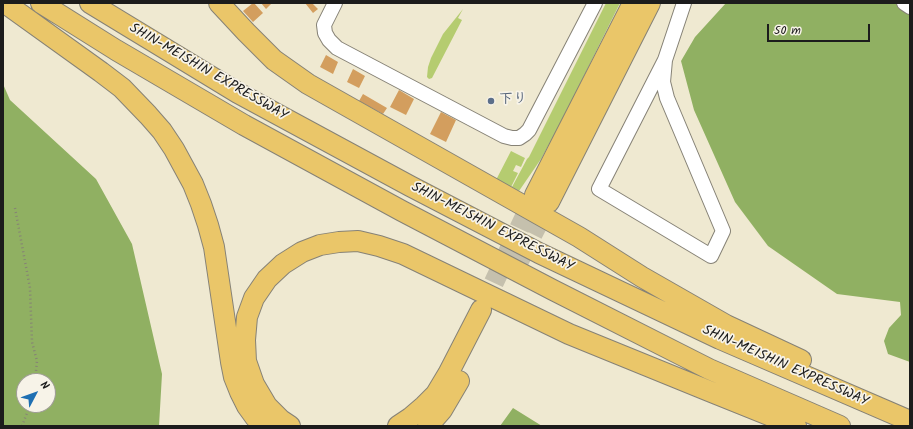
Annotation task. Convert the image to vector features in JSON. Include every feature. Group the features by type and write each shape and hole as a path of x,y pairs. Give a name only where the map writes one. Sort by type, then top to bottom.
{"highway":[{"path":"5,3 122,88 162,131 174,149 193,184 208,225 214,247 234,377 247,406 263,426"},
{"name":"SHIN-MEISHIN EXPRESSWAY","path":"41,3 116,50 238,121 402,211 552,290 709,369 840,426"},
{"name":"SHIN-MEISHIN EXPRESSWAY","path":"90,3 238,93 410,186 539,253 720,339 906,419"},
{"path":"219,3 274,60 308,84 579,237 642,277 726,325 858,386 906,419"},
{"path":"634,3 542,198 650,3"},
{"path":"290,426 281,420 267,406 254,384 246,361 246,317 254,298 267,279 283,264 302,252 320,245 358,241 403,254 569,334 796,426"},
{"path":"398,426 436,394 486,312 451,395 442,410 428,426"}],"street":[{"path":"335,3 324,26 325,33 329,40 337,48 504,136 519,138 530,130 595,3"},
{"path":"665,60 663,82 667,98 723,231 711,256 599,189 665,60 684,3"},
{"path":"904,3 910,7"}],"path":[{"path":"15,208 30,288 32,342 37,361 36,373"},
{"path":"22,426 27,413"}],"green space":[{"path":"606,3 620,3 561,122 541,159 519,191 512,187 529,157"},
{"path":"726,3 910,3 910,362 888,354 884,341 889,328 901,315 900,302 837,294 768,246 735,202 694,110 681,61 695,37"},
{"path":"463,9 458,18 462,20 432,78 429,79 427,77 431,58 443,34"},
{"path":"3,84 10,100 96,179 132,244 162,374 159,426 3,426"},
{"path":"511,151 525,158 521,167 516,165 513,171 518,173 511,187 496,180"},
{"path":"513,408 542,426 500,426"}],"building":[{"path":"253,3 263,13 253,22 243,11"},
{"path":"261,3 272,3 266,9"},
{"path":"305,3 312,3 318,9 313,13"},
{"path":"326,55 338,62 333,74 320,67"},
{"path":"353,69 365,76 359,88 347,82"},
{"path":"399,90 414,99 406,115 390,107"},
{"path":"363,94 387,108 383,114 359,101"},
{"path":"441,112 456,120 446,142 430,134"}],"tunnel":[{"path":"481,310 535,195"},
{"path":"519,261 549,202"}],"place":[{"name":"下り","path":"491,101"}]}
